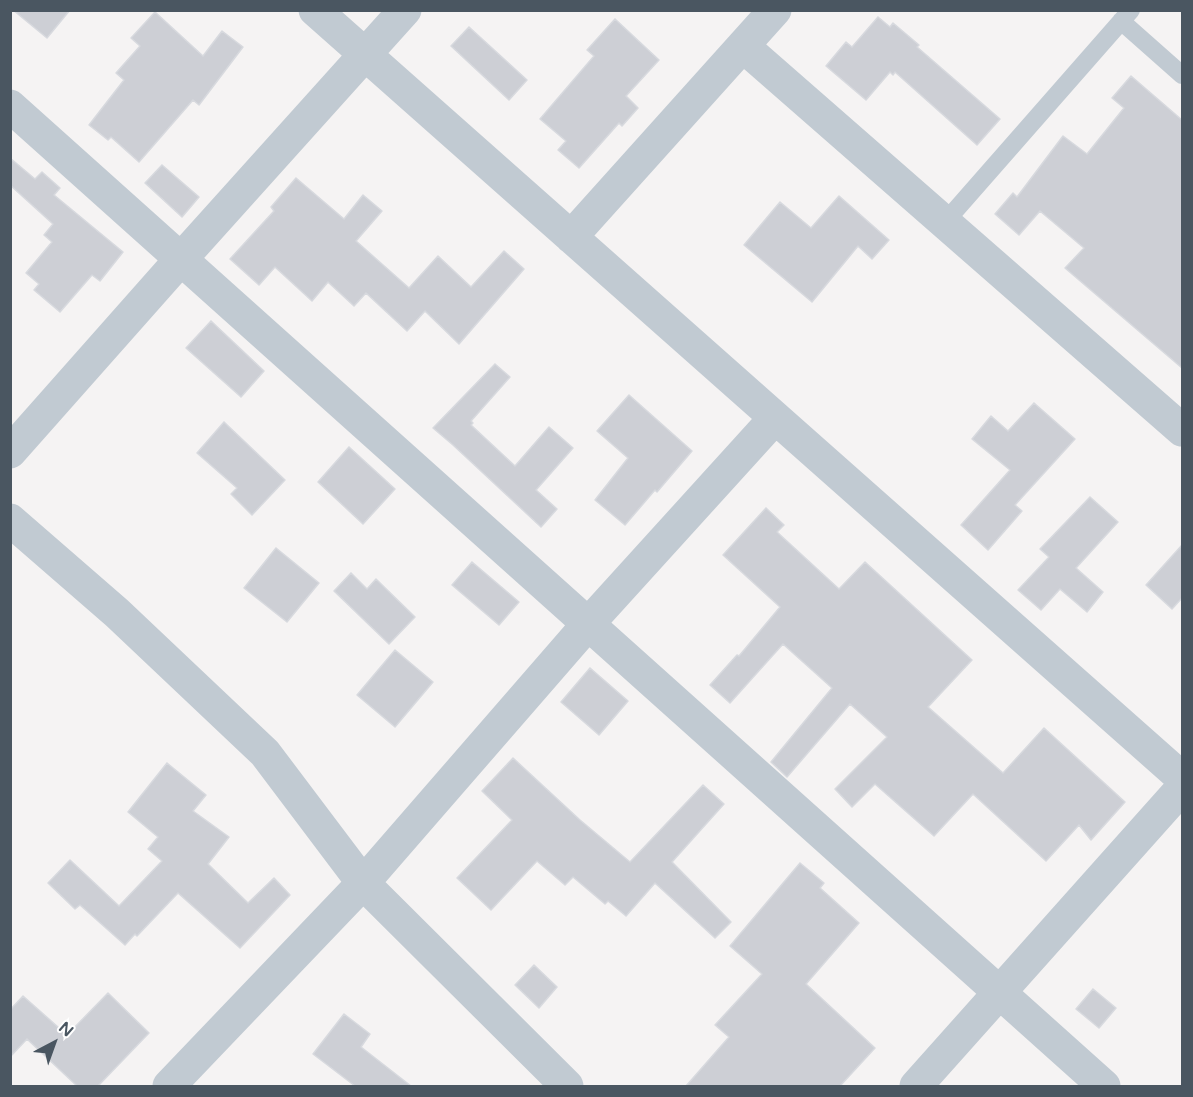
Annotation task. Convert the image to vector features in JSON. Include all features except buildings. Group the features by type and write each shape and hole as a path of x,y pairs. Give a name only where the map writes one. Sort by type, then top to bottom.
{"street":[{"path":"315,10 1182,778"},
{"path":"10,452 405,10"},
{"path":"571,237 775,10"},
{"path":"744,47 1182,430"},
{"path":"10,106 1104,1086"},
{"path":"169,1086 363,883 588,624 775,418"},
{"path":"10,520 117,613 265,753 363,883 567,1086"},
{"path":"916,1086 1182,788"}],"lane":[{"path":"945,222 1126,16 1182,75"}]}
